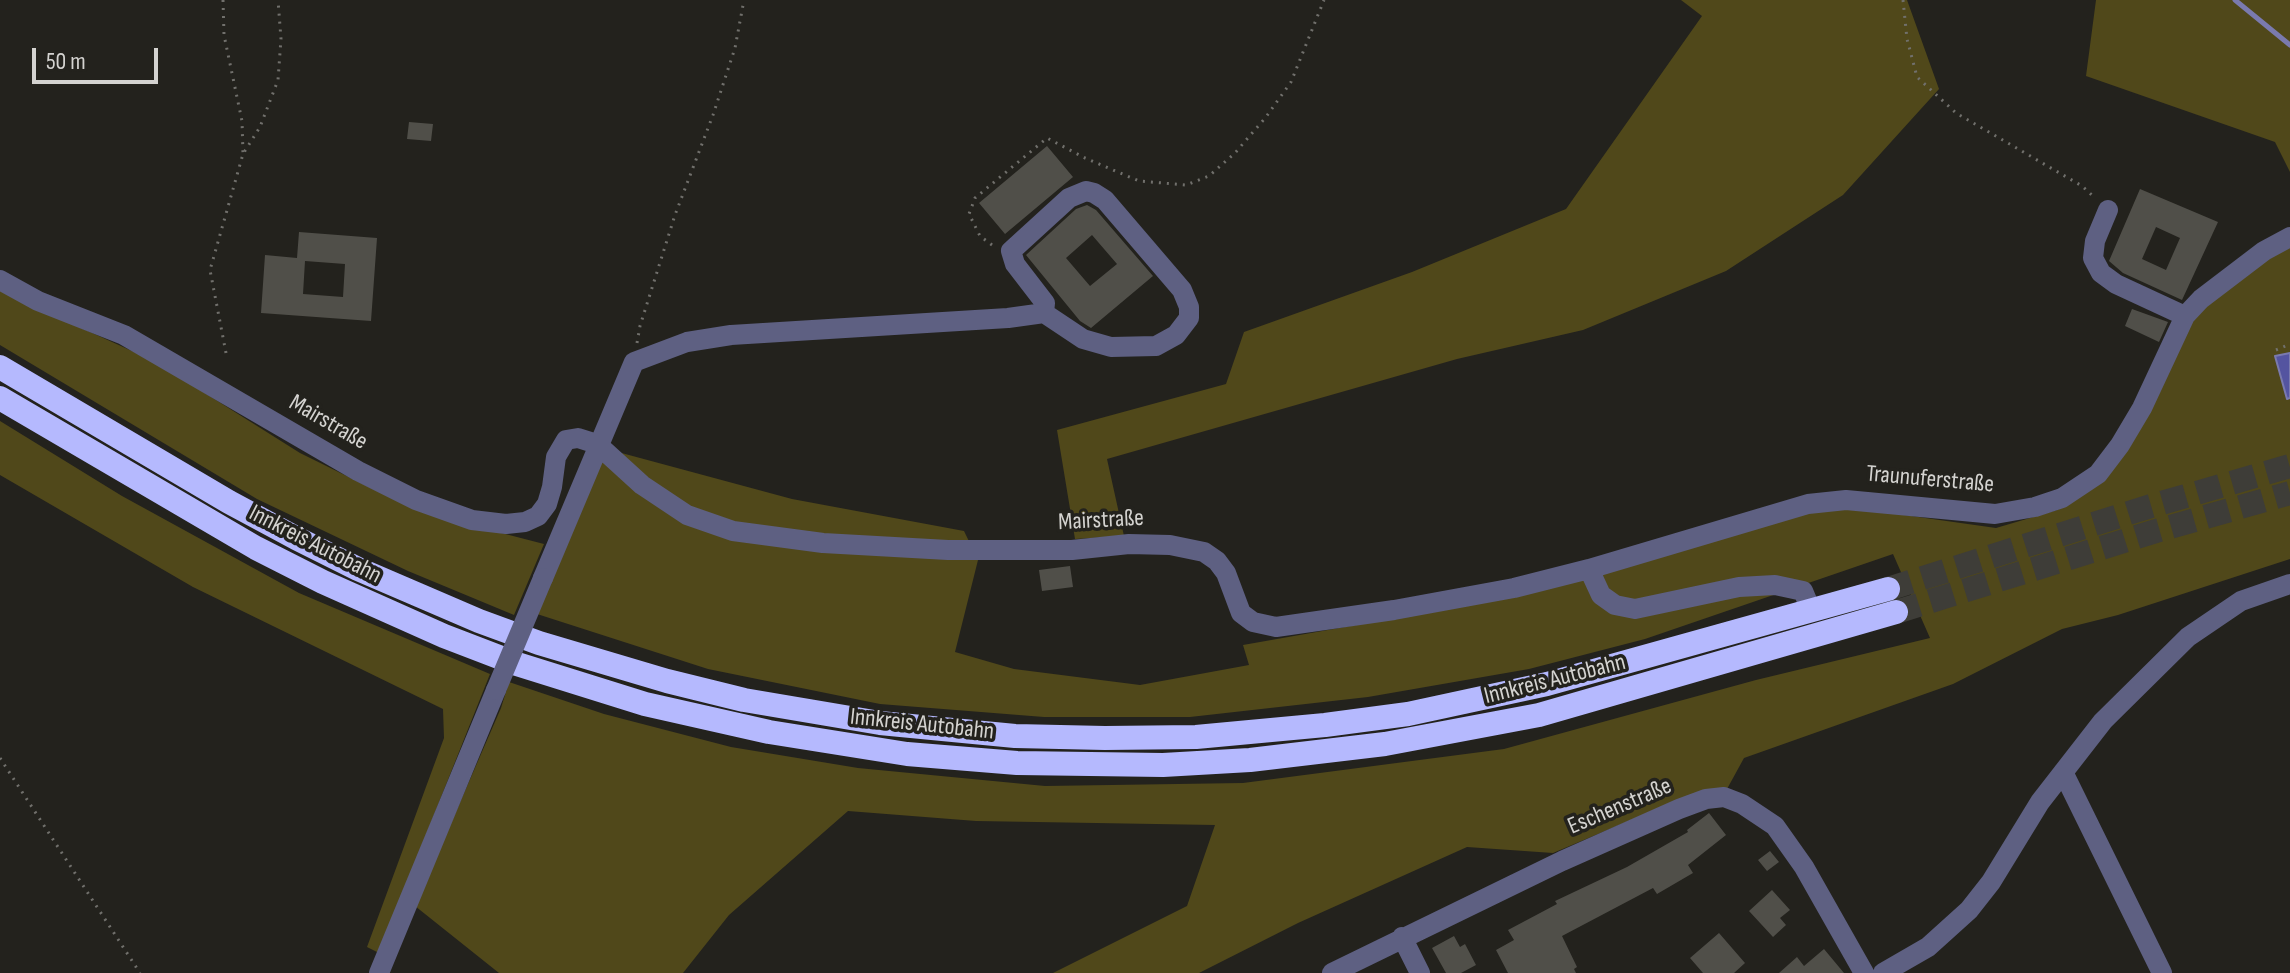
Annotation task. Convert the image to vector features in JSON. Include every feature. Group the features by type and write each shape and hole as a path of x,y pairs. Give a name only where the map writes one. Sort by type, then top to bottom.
{"highway":[{"name":"Innkreis Autobahn","path":"0,367 215,494 296,538 464,615 539,643 667,681 744,700 880,723 1015,736 1196,737 1408,714 1547,684 1888,589"},
{"name":"Innkreis Autobahn","path":"0,398 256,548 334,588 444,636 517,664 660,707 784,735 907,754 1030,763 1163,765 1250,760 1385,744 1539,715 1896,612"}],"street":[{"path":"379,973 597,444 634,362 687,342 731,335 1008,318 1044,313 1083,339 1111,347 1156,346 1176,335 1189,318 1189,307 1182,290 1105,200 1086,191 1069,198 1011,251 1015,264 1045,303 1044,313"},
{"path":"2108,210 2095,241 2093,258 2101,273 2116,284 2185,316"},
{"name":"Traunuferstraße","path":"1589,569 1808,504 1846,500 1995,514 2035,507 2069,495 2098,474 2120,445 2142,408 2185,316 2201,299 2264,251 2290,237"},
{"name":"Mairstraße","path":"0,280 38,301 124,335 370,477 416,500 472,520 506,524 525,522 538,516 547,504 556,457 566,440 578,438 597,444 642,485 687,515 733,531 823,543 933,549 1072,550 1129,544 1170,545 1204,552 1217,561 1226,573 1241,613 1253,622 1276,627 1499,591 1589,569"},
{"path":"1589,569 1601,595 1615,605 1635,609 1739,587 1775,585 1803,591 1811,610"},
{"path":"1883,973 1928,947 1969,910 1991,882 2040,802 2103,721 2188,637 2241,601 2290,584"},
{"path":"2063,772 2162,973"},
{"name":"Eschenstraße","path":"1332,973 1562,861 1679,809 1706,799 1724,797 1742,804 1775,826 1804,867 1864,973"},
{"path":"1402,937 1420,973"}],"path":[{"path":"223,0 224,35 242,121 243,154"},
{"path":"226,353 210,270 243,154 260,127 278,80 281,39 278,0"},
{"path":"634,362 640,326 662,256 735,48 744,0"},
{"path":"1011,251 994,247 980,236 969,214 975,198 1047,138 1139,181 1186,185 1209,176 1235,153 1291,82 1324,0"},
{"path":"1903,0 1907,39 1917,77 1956,113 2082,186 2108,210"},
{"path":"2276,350 2290,344"},
{"path":"0,758 140,973"}],"shaded area":[{"path":"1681,0 1907,0 1939,89 1843,195 1726,271 1583,330 1457,359 1107,459 1124,536 1075,539 1057,430 1226,384 1244,332 1412,272 1566,209 1702,16"},
{"path":"2096,0 2290,0 2290,172 2275,142 2086,76"},
{"path":"2290,228 2290,353 2276,356 2287,399 2290,398 2290,559 2118,615 2062,629 1953,684 1744,758 1727,789 1676,801 1553,853 1467,847 1298,923 1199,973 1053,973 1187,906 1215,825 976,821 848,811 729,915 683,973 499,973 415,906 501,708 509,682 604,714 731,747 858,768 1045,786 1243,783 1504,749 1756,680 1930,638 1893,554 1645,639 1529,669 1368,697 1190,717 1044,717 880,704 708,669 537,614 603,448 792,499 964,531 978,560 955,652 1014,669 1140,685 1249,665 1243,645 1390,619 1824,508 1883,512 1996,528 2057,510 2102,479 2195,297"},
{"path":"0,287 46,312 154,361 300,453 371,488 455,521 544,544 514,615 408,571 257,499 0,345"},
{"path":"2290,353 2290,398 2287,399 2275,356"},
{"path":"0,421 122,496 299,593 490,674 379,953 367,947 444,738 443,709 193,587 0,475"}],"building":[{"path":"409,122 433,124 431,141 407,139"},
{"path":"1047,146 1073,177 1005,234 979,203"},
{"path":"2140,189 2218,222 2182,300 2123,273 2109,261","holes":["2156,227 2180,238 2166,270 2142,259"]},
{"path":"1087,205 1096,210 1153,276 1091,328 1080,321 1026,255 1076,209","holes":["1092,235 1117,264 1090,286 1066,258"]},
{"path":"299,232 377,238 371,321 261,313 265,255 297,258","holes":["305,261 345,264 343,297 303,294"]},
{"path":"2132,309 2168,322 2159,342 2125,326"},
{"path":"1070,566 1073,587 1042,591 1039,570"},
{"path":"1709,813 1726,835 1688,865 1693,873 1657,894 1653,888 1562,936 1577,967 1574,969 1576,973 1508,973 1496,950 1514,940 1508,930 1557,904 1555,901 1627,867 1688,832"},
{"path":"1770,851 1779,862 1767,871 1758,860"},
{"path":"1772,890 1790,910 1780,918 1786,925 1773,937 1749,911"},
{"path":"1719,933 1745,963 1734,973 1703,973 1690,958"},
{"path":"1454,936 1460,947 1465,944 1476,965 1461,973 1446,973 1432,948"},
{"path":"1824,949 1844,973 1779,973 1797,957 1804,966"}],"waterway":[{"path":"2235,0 2290,45"}],"tunnel":[{"path":"1888,589 2151,506 2290,466"},
{"path":"1896,612 2290,493"}]}
